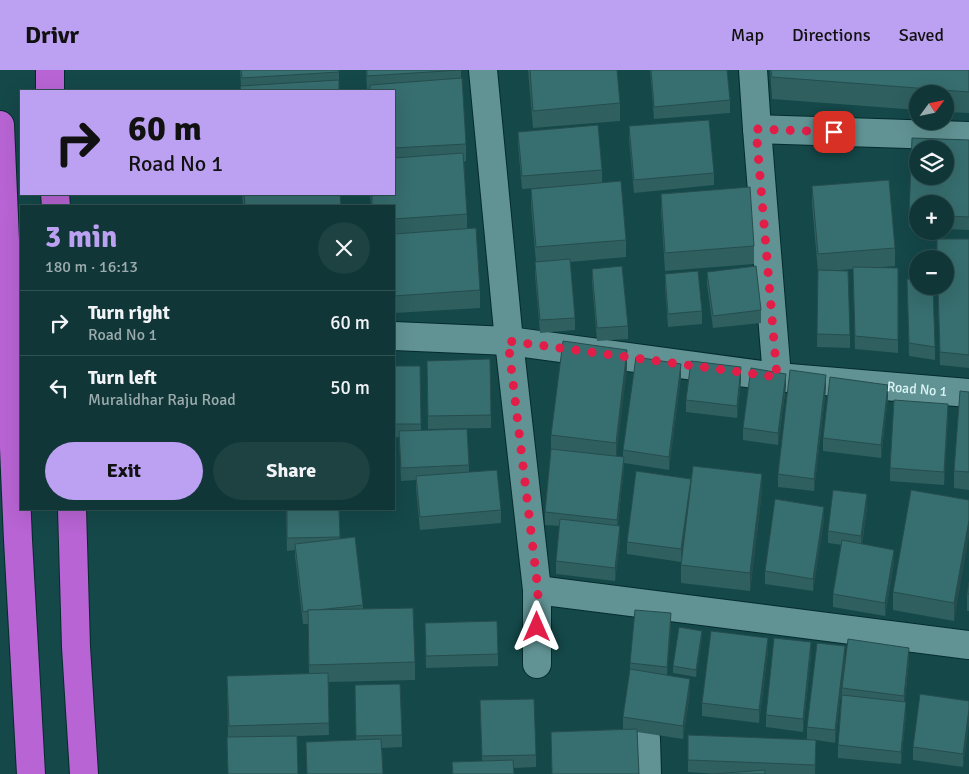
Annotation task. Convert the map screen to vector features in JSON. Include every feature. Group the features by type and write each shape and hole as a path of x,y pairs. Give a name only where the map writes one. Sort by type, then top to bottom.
{"highway":[{"path":"50,70 50,90"},
{"path":"0,125 9,543 31,774"},
{"path":"72,510 76,648 84,774"}],"street":[{"path":"483,70 508,341 538,590 537,664"},
{"path":"754,70 756,129 777,377"},
{"path":"756,129 969,136"},
{"name":"Road No 1","path":"395,336 508,341 777,377 969,393"},
{"path":"538,590 969,645"},
{"path":"646,739 648,774"}],"building":[{"path":"241,70 339,70 339,72 242,78"},
{"path":"367,70 461,70 367,76"},
{"path":"530,70 617,70 620,103 533,111"},
{"path":"651,70 727,70 730,100 654,107"},
{"path":"771,70 969,70 969,92 954,91 954,85 909,85 909,87 772,77"},
{"path":"462,78 466,144 395,148 395,90 370,90 370,85"},
{"path":"339,80 339,90 241,90 240,86"},
{"path":"709,120 714,173 634,180 629,126"},
{"path":"598,125 602,170 522,176 518,132"},
{"path":"912,138 969,140 969,217 954,216 954,195 910,195 910,185 954,185 954,140 912,140"},
{"path":"463,153 467,214 395,219 395,205 372,205 372,195 395,195 395,158"},
{"path":"889,180 895,248 818,254 812,186"},
{"path":"621,181 626,240 536,247 531,189"},
{"path":"750,187 754,246 665,253 661,194"},
{"path":"244,195 340,195 341,205 245,205"},
{"path":"476,228 480,290 395,296 395,234"},
{"path":"969,239 969,355 940,352 938,295 954,295 954,250 937,250 937,240"},
{"path":"570,259 575,318 540,320 535,262"},
{"path":"622,266 628,326 597,328 592,269"},
{"path":"756,266 761,310 713,316 707,272"},
{"path":"853,267 898,268 898,340 855,336"},
{"path":"818,270 848,271 850,335 817,334"},
{"path":"698,271 702,311 668,314 665,274"},
{"path":"907,279 909,279 909,295 933,295 935,347 909,343"},
{"path":"563,341 627,350 616,443 551,435"},
{"path":"636,357 681,364 669,457 623,450"},
{"path":"490,359 491,415 428,416 427,361"},
{"path":"691,361 741,367 737,406 686,400"},
{"path":"395,366 420,366 421,424 395,424"},
{"path":"751,368 786,374 778,433 743,428"},
{"path":"790,370 826,375 814,479 778,474"},
{"path":"830,377 888,385 881,445 823,438"},
{"path":"960,391 969,392 969,472 954,471"},
{"path":"894,400 948,404 944,472 890,468"},
{"path":"467,429 469,465 401,468 399,431"},
{"path":"551,449 624,457 617,520 545,512"},
{"path":"693,466 762,474 750,573 681,565"},
{"path":"497,470 501,510 420,517 416,476"},
{"path":"636,471 691,479 681,549 627,542"},
{"path":"833,490 867,494 861,536 828,531"},
{"path":"911,490 969,500 969,520 954,603 893,592"},
{"path":"775,499 824,507 813,579 765,571"},
{"path":"287,510 339,510 340,537 287,538"},
{"path":"560,519 620,526 615,568 556,561"},
{"path":"355,537 363,605 303,612 295,544"},
{"path":"842,540 894,550 885,603 833,594"},
{"path":"413,608 415,662 309,665 308,610"},
{"path":"635,610 671,613 667,667 630,663"},
{"path":"497,621 498,654 426,656 425,623"},
{"path":"679,627 702,631 696,670 673,666"},
{"path":"711,631 768,638 759,710 702,703"},
{"path":"774,638 811,642 803,719 766,715"},
{"path":"848,639 909,648 904,696 842,688"},
{"path":"817,643 845,646 835,730 807,727"},
{"path":"630,669 690,679 683,726 623,717"},
{"path":"328,673 329,723 229,726 227,676"},
{"path":"400,684 402,735 356,736 355,685"},
{"path":"920,694 969,701 963,754 913,747"},
{"path":"842,695 906,702 901,752 838,745"},
{"path":"534,699 536,755 482,756 480,700"},
{"path":"637,729 639,774 552,774 551,732"},
{"path":"688,735 816,740 815,765 688,760"},
{"path":"297,736 298,774 228,774 227,737"},
{"path":"381,739 383,774 307,774 306,742"},
{"path":"513,760 514,774 453,774 452,762"},
{"path":"765,770 765,774 713,774"}],"route":[{"path":"537,627 538,590 508,341 777,377 756,129 834,132"}]}
